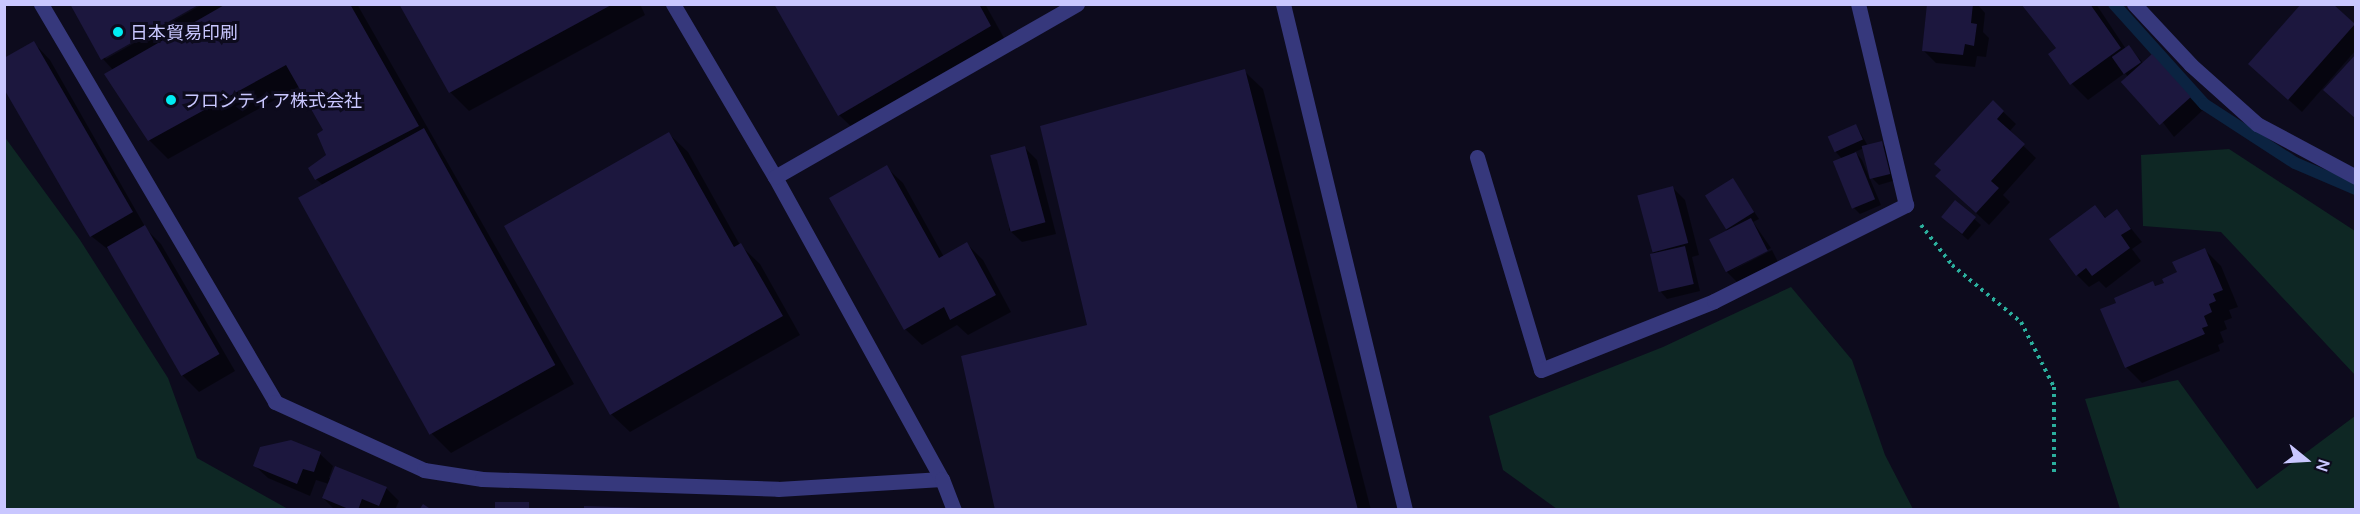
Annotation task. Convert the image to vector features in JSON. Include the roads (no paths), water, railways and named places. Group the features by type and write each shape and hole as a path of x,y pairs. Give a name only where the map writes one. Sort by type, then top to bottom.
{"street":[{"path":"42,4 275,402 424,470 482,479 778,489 942,479"},
{"path":"673,4 775,177 942,479 954,510"},
{"path":"775,177 1077,4"},
{"path":"1283,4 1405,510"},
{"path":"1477,158 1541,370 1714,301 1906,205 1858,4"},
{"path":"2134,4 2191,65 2257,124 2355,177"}],"waterway":[{"path":"2114,4 2204,104 2295,163 2356,189"}],"place":[{"name":"日本貿易印刷","path":"118,32"},
{"name":"フロンティア株式会社","path":"171,100"}]}
